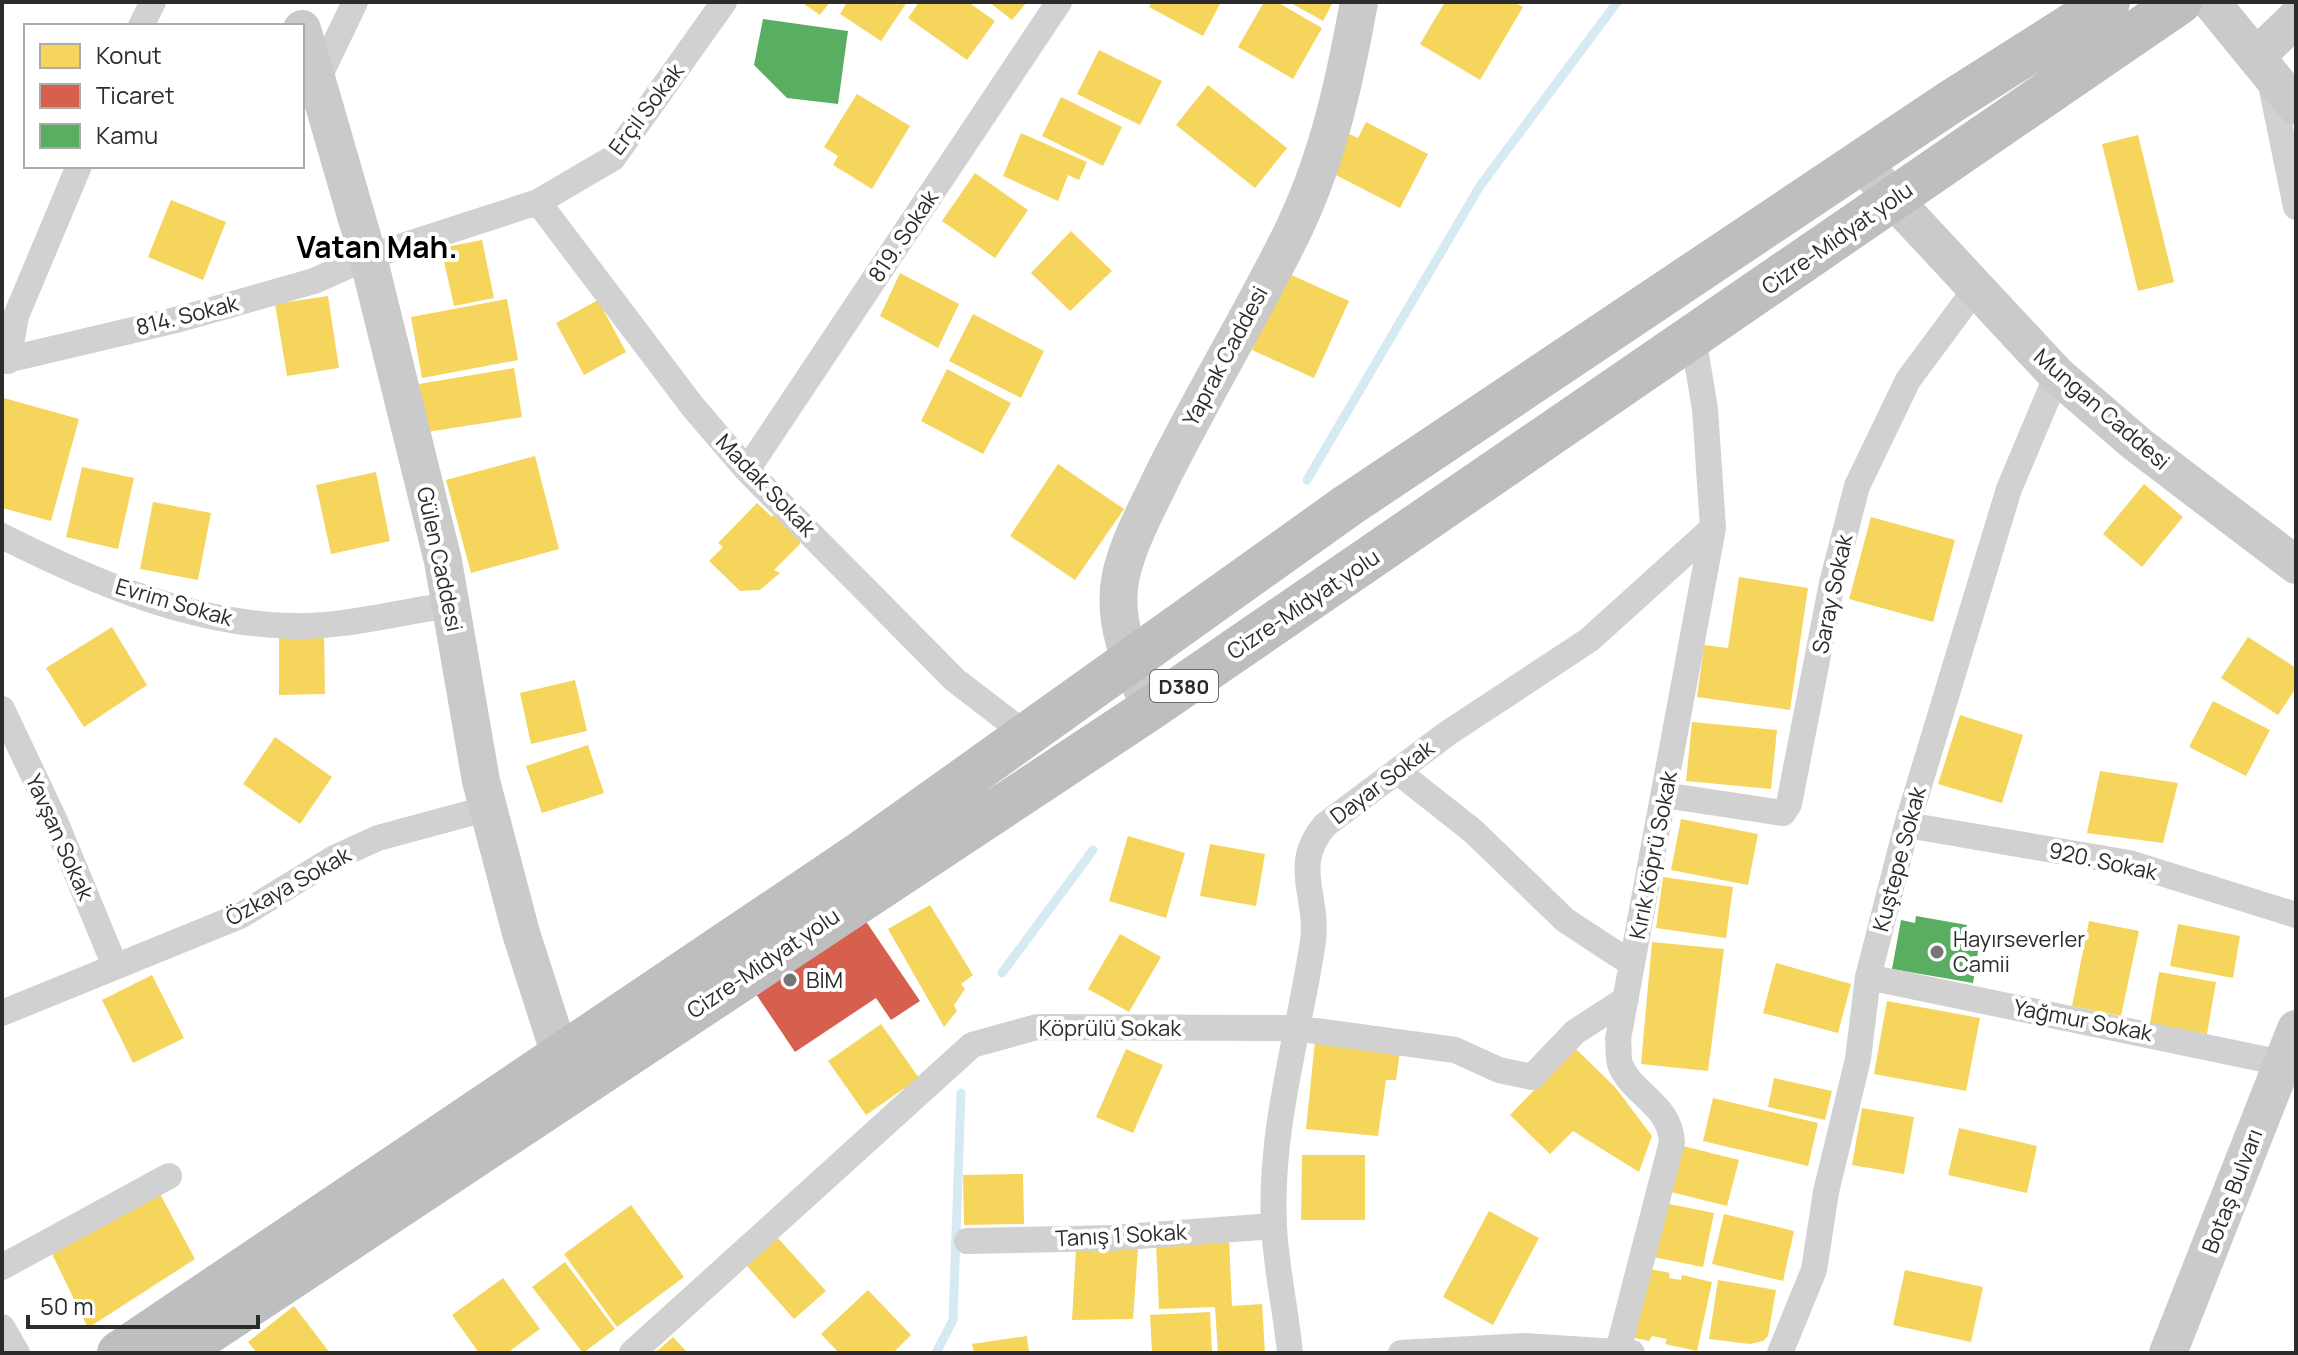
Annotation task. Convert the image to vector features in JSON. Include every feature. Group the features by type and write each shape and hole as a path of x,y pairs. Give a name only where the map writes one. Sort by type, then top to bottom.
{"highway":[{"name":"Cizre-Midyat yolu","path":"177,1353 1347,506 1862,162 2108,2"},
{"name":"Cizre-Midyat yolu","path":"119,1353 1151,708 2180,2"}],"street":[{"path":"142,24 153,2"},
{"name":"Gülen Caddesi","path":"294,2 301,24"},
{"path":"317,81 355,2"},
{"name":"Erçil Sokak","path":"368,257 538,202 613,158 724,2"},
{"name":"819. Sokak","path":"747,470 1059,2"},
{"name":"Yaprak Caddesi","path":"1151,708 1130,664 1121,627 1120,577 1135,533 1187,427 1289,239 1326,155 1344,87 1359,2"},
{"path":"2211,2 2296,106"},
{"path":"2296,18 2262,64 2296,207"},
{"name":"Gülen Caddesi","path":"304,35 368,257 451,605 489,808 521,933 566,1072"},
{"name":"Mungan Caddesi","path":"1862,162 2057,375 2137,444 2296,565"},
{"path":"5,361 16,316 78,168"},
{"name":"Madak Sokak","path":"538,202 693,407 747,470 955,680 1028,736"},
{"name":"814. Sokak","path":"5,361 180,319 314,281 368,257"},
{"name":"Saray Sokak","path":"1664,795 1783,813 1789,804 1832,583 1857,486 1908,380 1977,287"},
{"name":"Kırık Köprü Sokak","path":"1625,1352 1672,1142 1671,1128 1660,1110 1620,1065 1618,1039 1713,528 1709,455 1693,337"},
{"name":"Kuştepe Sokak","path":"1780,1353 1814,1270 1826,1192 1858,1059 1868,977 1907,825 2009,489 2057,375"},
{"name":"Dayar Sokak","path":"1290,1353 1274,1226 1280,1107 1314,938 1306,860 1311,841 1325,825 1397,771 1589,640 1713,528"},
{"name":"Evrim Sokak","path":"2,536 51,561 153,600 235,620 293,626 359,621 451,605"},
{"name":"Yavşan Sokak","path":"2,709 55,821 115,966"},
{"path":"1397,771 1473,831 1565,920 1632,964"},
{"name":"Özkaya Sokak","path":"2,1013 240,916 334,858 378,838 489,808"},
{"name":"920. Sokak","path":"1907,825 2129,863 2296,915"},
{"name":"Yağmur Sokak","path":"1868,977 2291,1054"},
{"name":"Köprülü Sokak","path":"632,1353 972,1045 1037,1027 1295,1028 1455,1050 1499,1070 1532,1077 1575,1032 1626,999"},
{"name":"Botaş Bulvarı","path":"2168,1353 2291,1054"},
{"path":"2,1267 169,1176"},
{"name":"Tanış 1 Sokak","path":"967,1241 1112,1238 1274,1226"},
{"path":"2,1327 17,1353"},
{"path":"1401,1353 1524,1346 1625,1352"}],"building: Konut":[{"path":"801,2 830,2 820,15"},
{"path":"847,2 907,2 881,41 840,14"},
{"path":"919,2 968,2 995,21 967,60 908,18"},
{"path":"989,2 1027,2 1012,20"},
{"path":"1152,2 1221,2 1203,36 1149,7"},
{"path":"1264,2 1277,2 1322,28 1293,79 1238,47"},
{"path":"1289,2 1333,2 1323,21"},
{"path":"1445,2 1513,2 1523,7 1480,80 1420,44"},
{"path":"1099,50 1162,81 1140,125 1077,94"},
{"path":"1208,85 1287,148 1255,188 1176,125"},
{"path":"857,94 910,126 872,189 833,165 838,156 824,147"},
{"path":"1061,97 1122,127 1103,166 1042,136"},
{"path":"1366,122 1428,154 1400,208 1330,172 1349,134 1358,138"},
{"path":"1021,133 1087,162 1079,180 1068,175 1058,201 1003,176"},
{"path":"2138,135 2174,282 2138,291 2102,144"},
{"path":"975,173 1028,210 995,258 942,221"},
{"path":"171,200 226,222 203,280 148,257"},
{"path":"1071,231 1112,271 1070,311 1031,273"},
{"path":"482,240 494,298 454,306 441,248"},
{"path":"900,273 959,304 938,348 880,316"},
{"path":"1287,273 1349,301 1314,378 1252,350"},
{"path":"328,296 339,368 287,376 275,304"},
{"path":"507,299 518,360 422,378 411,317"},
{"path":"598,300 626,352 584,375 556,323"},
{"path":"973,314 1044,351 1021,398 949,361"},
{"path":"514,368 522,417 427,432 419,384"},
{"path":"947,369 1011,403 983,454 921,421"},
{"path":"4,398 79,419 51,521 2,508"},
{"path":"535,456 559,549 471,573 446,480"},
{"path":"1058,464 1124,509 1075,580 1010,536"},
{"path":"82,467 134,478 118,549 66,537"},
{"path":"376,472 390,541 331,554 316,485"},
{"path":"2144,484 2183,517 2142,567 2103,534"},
{"path":"153,502 211,513 198,580 140,569"},
{"path":"757,503 771,516 778,515 800,535 800,544 774,570 780,573 760,590 740,591 709,561 723,547 718,543"},
{"path":"1871,517 1955,540 1933,622 1849,599"},
{"path":"1739,577 1808,588 1790,710 1697,697 1704,645 1728,648"},
{"path":"112,627 147,685 84,727 46,668"},
{"path":"324,630 325,694 279,695 279,631"},
{"path":"2248,637 2296,668 2296,688 2278,715 2221,678"},
{"path":"575,680 587,731 531,744 520,693"},
{"path":"2213,701 2270,730 2246,776 2189,747"},
{"path":"1960,715 2023,735 2002,803 1938,784"},
{"path":"1692,722 1777,730 1771,789 1686,781"},
{"path":"275,737 332,777 300,824 243,784"},
{"path":"588,745 604,793 542,813 526,766"},
{"path":"2100,771 2178,783 2163,843 2087,833"},
{"path":"1681,819 1758,834 1748,885 1671,870"},
{"path":"1128,836 1185,853 1166,918 1109,901"},
{"path":"1210,844 1265,854 1256,906 1200,896"},
{"path":"1663,877 1733,887 1726,938 1656,928"},
{"path":"930,905 973,975 961,984 965,989 954,1005 957,1011 944,1027 888,929"},
{"path":"2089,921 2139,931 2121,1016 2072,1006"},
{"path":"2178,924 2240,936 2233,978 2170,966"},
{"path":"1120,934 1161,957 1129,1012 1088,989"},
{"path":"1652,942 1724,949 1708,1071 1641,1064"},
{"path":"1776,963 1851,984 1838,1033 1763,1013"},
{"path":"2159,972 2216,982 2207,1034 2150,1023"},
{"path":"152,975 184,1038 133,1063 102,1000"},
{"path":"1887,1001 1980,1018 1966,1091 1874,1074"},
{"path":"881,1024 919,1078 866,1115 828,1061"},
{"path":"1315,1041 1400,1051 1396,1080 1386,1080 1378,1136 1306,1129"},
{"path":"1575,1048 1615,1087 1652,1136 1639,1172 1573,1131 1550,1154 1510,1115"},
{"path":"1126,1049 1163,1065 1133,1133 1096,1117"},
{"path":"1774,1078 1832,1091 1825,1120 1768,1107"},
{"path":"1713,1098 1818,1123 1808,1166 1703,1141"},
{"path":"1862,1108 1914,1117 1904,1174 1852,1165"},
{"path":"1959,1128 2037,1146 2027,1193 1948,1175"},
{"path":"1683,1146 1739,1160 1727,1206 1671,1192"},
{"path":"1302,1155 1365,1155 1365,1220 1301,1220"},
{"path":"1023,1174 1024,1224 964,1225 963,1175"},
{"path":"160,1194 195,1259 88,1328 52,1254"},
{"path":"1659,1202 1714,1213 1703,1267 1648,1256"},
{"path":"631,1205 684,1277 617,1327 564,1254"},
{"path":"1489,1211 1539,1238 1493,1325 1443,1297"},
{"path":"1724,1214 1794,1231 1783,1281 1712,1264"},
{"path":"778,1238 826,1291 794,1319 747,1266"},
{"path":"1229,1240 1232,1306 1262,1304 1265,1353 1218,1353 1215,1307 1159,1309 1156,1243"},
{"path":"1138,1249 1133,1319 1072,1320 1076,1250"},
{"path":"565,1262 615,1329 583,1353 532,1287"},
{"path":"1646,1268 1670,1273 1669,1278 1681,1280 1682,1275 1712,1282 1697,1351 1665,1344 1667,1339 1652,1336 1649,1341 1631,1337"},
{"path":"1905,1270 1983,1287 1971,1342 1893,1325"},
{"path":"503,1278 540,1329 507,1353 479,1353 452,1315"},
{"path":"1718,1280 1776,1290 1768,1336 1763,1341 1750,1344 1709,1339"},
{"path":"868,1290 911,1335 893,1353 839,1353 821,1334"},
{"path":"294,1306 330,1353 257,1353 248,1342"},
{"path":"1210,1312 1212,1353 1152,1353 1150,1315"},
{"path":"1027,1336 1029,1353 974,1353 972,1344"},
{"path":"673,1337 688,1353 655,1353"}],"building: Ticaret":[{"path":"863,917 920,1001 891,1020 876,998 795,1052 754,991"}],"building: Kamu":[{"path":"763,19 848,31 838,104 787,98 754,65"},
{"name":"Hayırseverler Camii","path":"1916,916 1967,925 1965,931 1981,934 1973,983 1892,969 1901,920 1915,923"}],"waterway":[{"path":"1307,480 1480,186 1617,2"},
{"path":"1002,973 1093,850"},
{"path":"936,1353 953,1320 961,1093"}],"place":[{"name":"Hayırseverler Camii","path":"1937,952"},
{"name":"BİM","path":"790,980"}],"district":[{"name":"Vatan Mah.","path":"377,246"}]}
